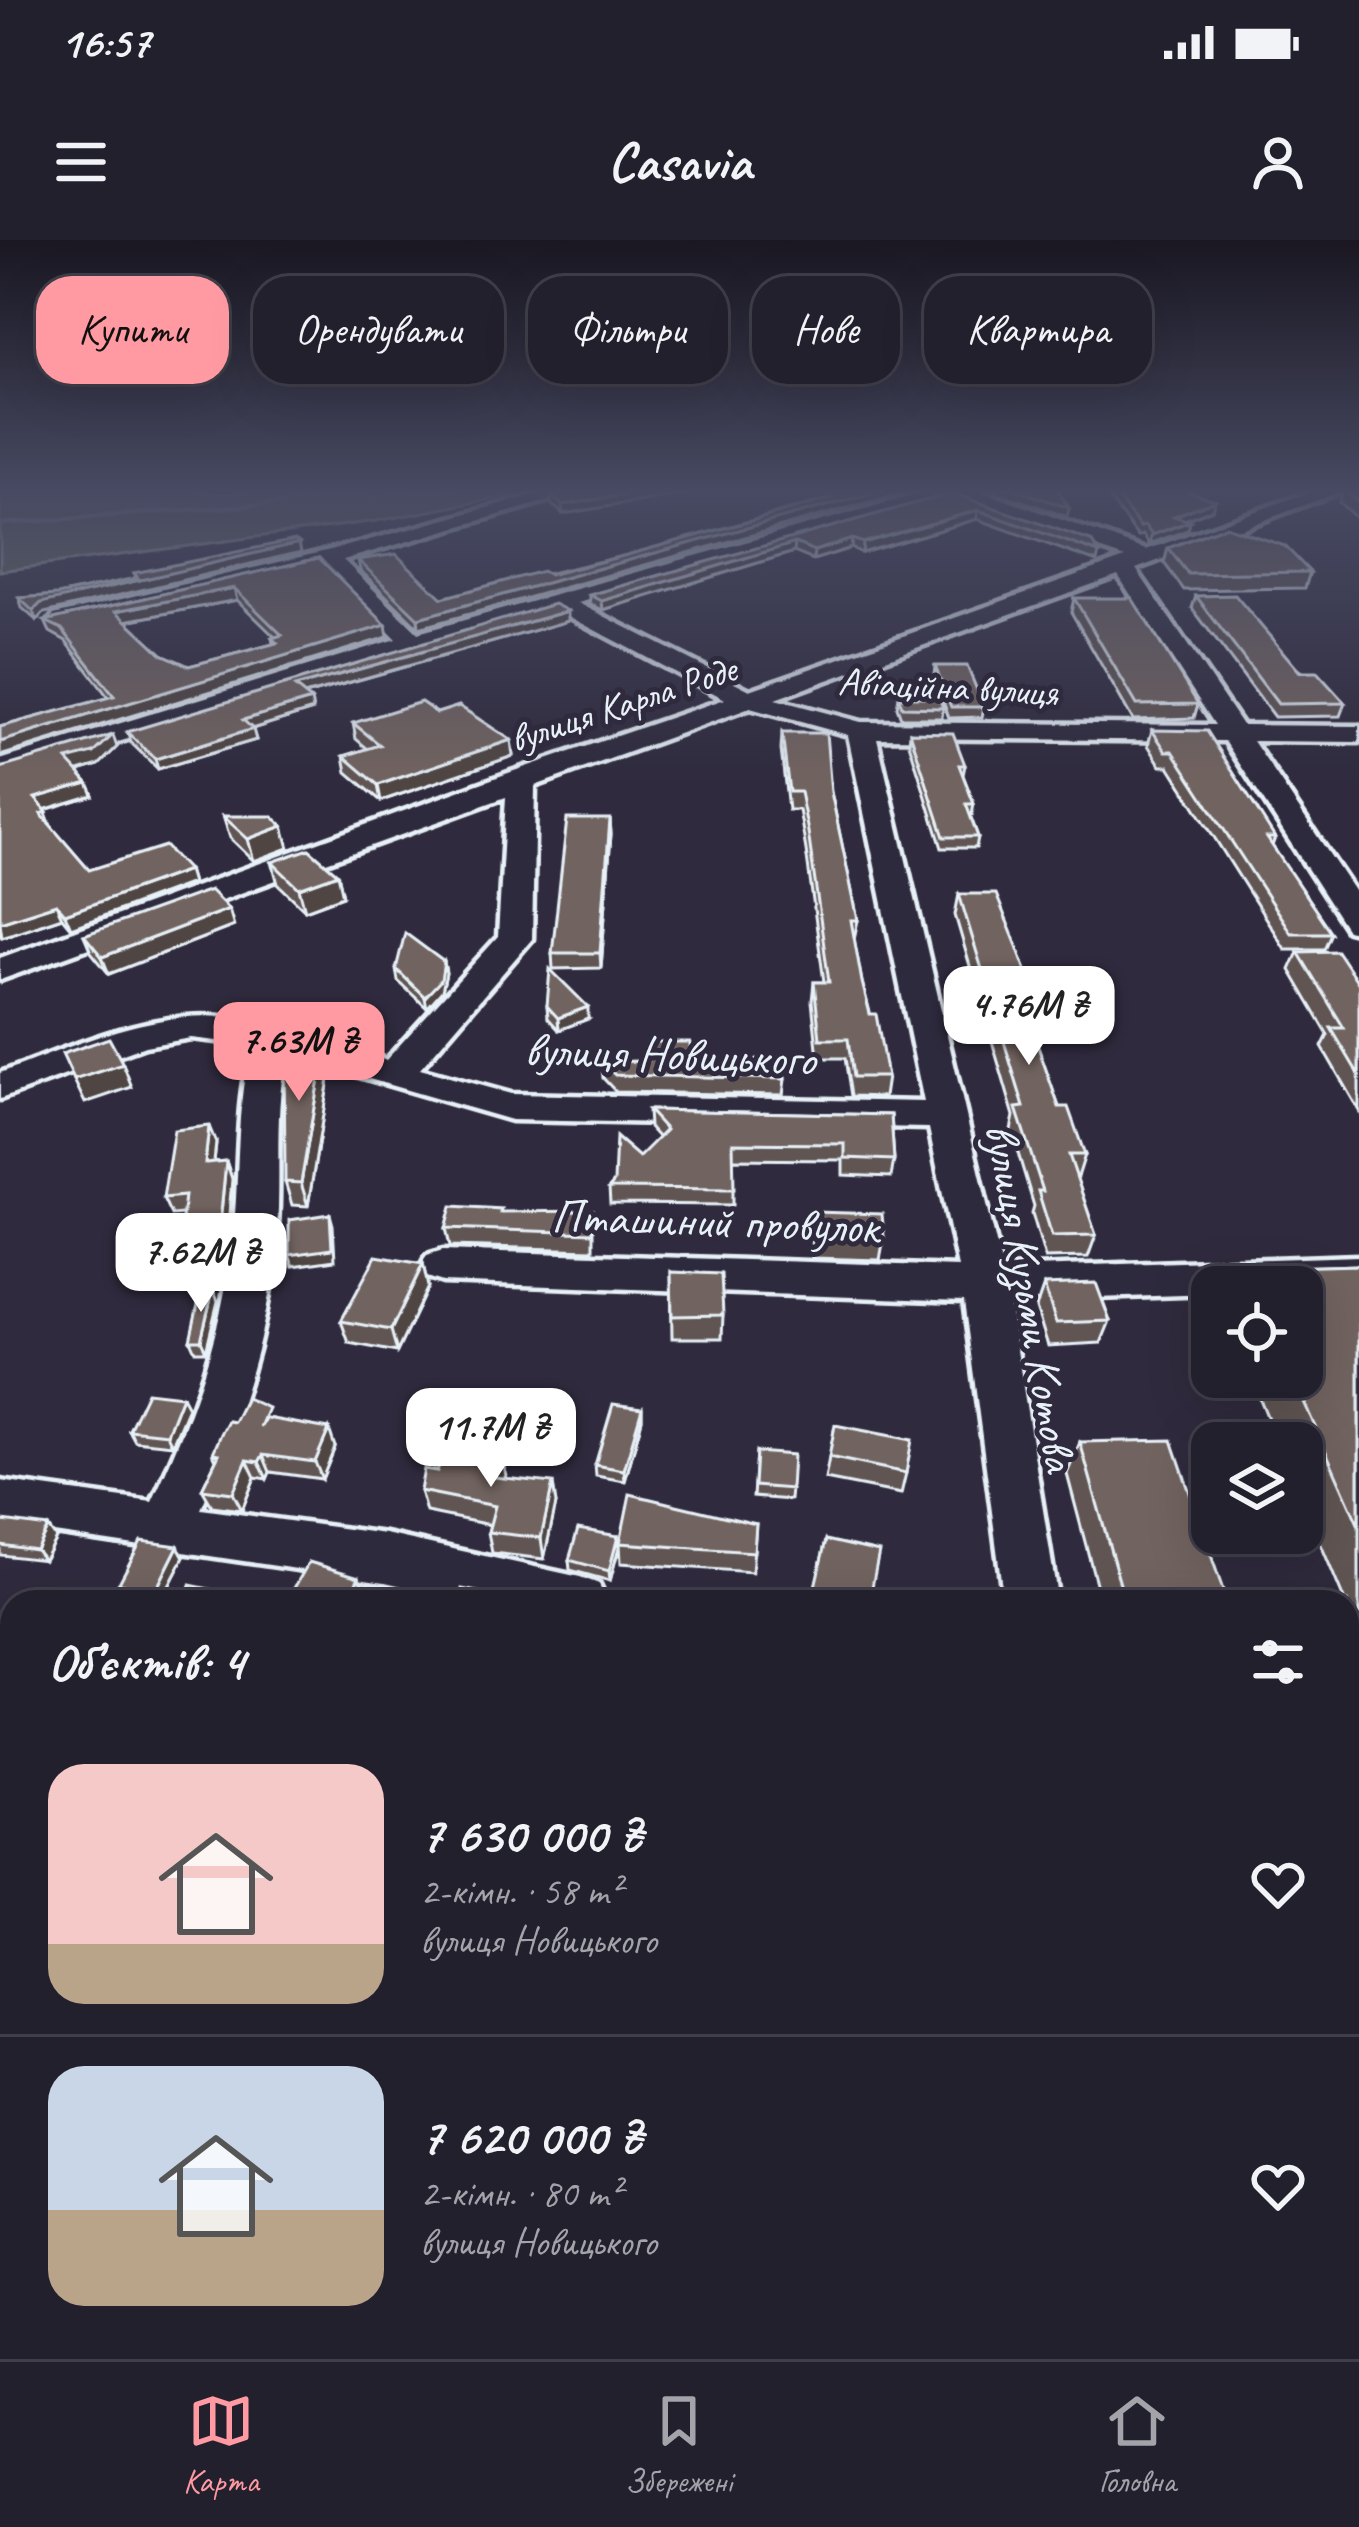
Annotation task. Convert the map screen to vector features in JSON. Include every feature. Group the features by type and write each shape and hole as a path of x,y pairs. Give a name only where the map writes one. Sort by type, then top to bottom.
{"street":[{"path":"52,622 191,587"},
{"path":"358,587 413,642"},
{"path":"0,769 413,642 611,587"},
{"name":"вулиця Карла Роде","path":"0,970 521,778 755,701 1067,587"},
{"path":"1150,587 1237,734 1359,923"},
{"name":"Авіаційна вулиця","path":"559,602 755,701 861,730 1359,734"},
{"name":"вулиця Кузьми Котова","path":"861,730 984,1285 1029,1590"},
{"name":"вулиця Новицького","path":"396,1072 515,939 521,778"},
{"name":"вулиця Новицького","path":"0,1087 155,1033 191,1027 272,1039 512,1107 946,1115"},
{"path":"167,1526 214,1426 242,1336 255,1239 261,1076 272,1039"},
{"name":"Пташиний провулок","path":"443,1266 984,1285 1359,1272"},
{"path":"0,1503 385,1558 527,1590"}],"building":[{"path":"110,587 41,603 33,611 19,598"},
{"path":"193,587 348,587 386,625 0,742 0,727 114,696 62,629 45,621","holes":["234,588 282,635 272,638 277,643 189,666 162,654 116,611"]},
{"path":"386,587 430,587 442,598 483,587 531,587 418,618"},
{"path":"619,587 649,587 602,601 590,595"},
{"path":"1235,595 1300,672 1317,672 1345,703 1278,704 1196,596"},
{"path":"1074,598 1132,598 1198,704 1137,705"},
{"path":"554,604 568,611 295,687 311,700 243,720 253,729 155,759 127,732"},
{"path":"935,666 967,666 984,707 951,707"},
{"path":"899,697 939,697 943,708 902,707"},
{"path":"421,702 437,713 459,706 511,740 378,785 344,756 380,745 353,723"},
{"path":"1152,730 1207,731 1275,838 1267,838 1331,933 1291,933 1173,751 1166,751"},
{"path":"910,732 953,733 965,765 959,765 974,804 966,804 978,837 944,837"},
{"path":"782,733 826,733 831,792 858,920 851,920 887,1077 853,1077 848,1039 820,1039 814,982 829,982 808,832 800,792 789,792"},
{"path":"113,735 94,753 67,760 88,783 35,798 47,812 41,814 89,870 165,846 188,870 65,914 56,904 0,922 0,768"},
{"path":"223,816 272,816 283,826 248,839"},
{"path":"567,819 610,819 600,953 552,953"},
{"path":"309,849 338,874 299,888 272,862"},
{"path":"210,890 229,909 102,957 84,935"},
{"path":"959,894 996,894 1017,946 1043,1018 1028,1018 1059,1107 1068,1107 1085,1155 1069,1155 1096,1235 1052,1236 1016,1108 1024,1107"},
{"path":"405,933 444,962 441,980 425,997 396,969"},
{"path":"1337,951 1359,984 1359,1075 1331,1028 1344,1028 1298,952"},
{"path":"550,969 588,1007 558,1018 547,1006"},
{"path":"109,1038 123,1064 74,1080 62,1054"},
{"path":"284,1042 324,1049 301,1183 285,1182"},
{"path":"648,1042 690,1042 691,1060 783,1059 785,1079 615,1075 602,1062 648,1061"},
{"path":"648,1110 891,1115 894,1160 845,1158 845,1144 733,1143 734,1189 609,1188 614,1182 616,1137 639,1157 666,1130"},
{"path":"209,1126 205,1163 226,1161 218,1244 178,1249 185,1196 163,1198 174,1130"},
{"path":"452,1206 500,1212 593,1211 592,1233 446,1228"},
{"path":"813,1212 882,1214 884,1237 815,1235"},
{"path":"330,1214 332,1249 289,1255 289,1220"},
{"path":"376,1256 423,1264 391,1330 341,1321"},
{"path":"1359,1265 1359,1526 1323,1445 1323,1422 1313,1422 1302,1398 1323,1398 1321,1266"},
{"path":"671,1272 721,1274 723,1315 672,1316"},
{"path":"1096,1283 1110,1321 1056,1323 1044,1285"},
{"path":"213,1290 201,1340 190,1340 201,1291"},
{"path":"147,1392 182,1396 167,1434 129,1430"},
{"path":"246,1398 268,1408 260,1427 266,1418 329,1429 315,1462 263,1455 259,1462 247,1460 233,1493 202,1489 219,1454 213,1453 221,1434 228,1421 234,1422"},
{"path":"613,1404 642,1408 624,1470 595,1465"},
{"path":"835,1425 912,1440 906,1473 829,1457"},
{"path":"1172,1440 1191,1496 1191,1554 1211,1554 1223,1590 1122,1590 1080,1442"},
{"path":"448,1444 502,1454 494,1477 553,1483 541,1538 488,1532 495,1506 420,1491 424,1469 437,1471"},
{"path":"756,1452 793,1455 791,1489 754,1486"},
{"path":"630,1494 756,1524 754,1552 620,1543"},
{"path":"3,1521 48,1527 36,1550 0,1545"},
{"path":"578,1529 618,1536 609,1571 569,1560"},
{"path":"826,1540 879,1552 871,1590 814,1590"},
{"path":"141,1541 178,1546 156,1590 119,1583"},
{"path":"309,1562 359,1577 352,1590 293,1590"}]}
